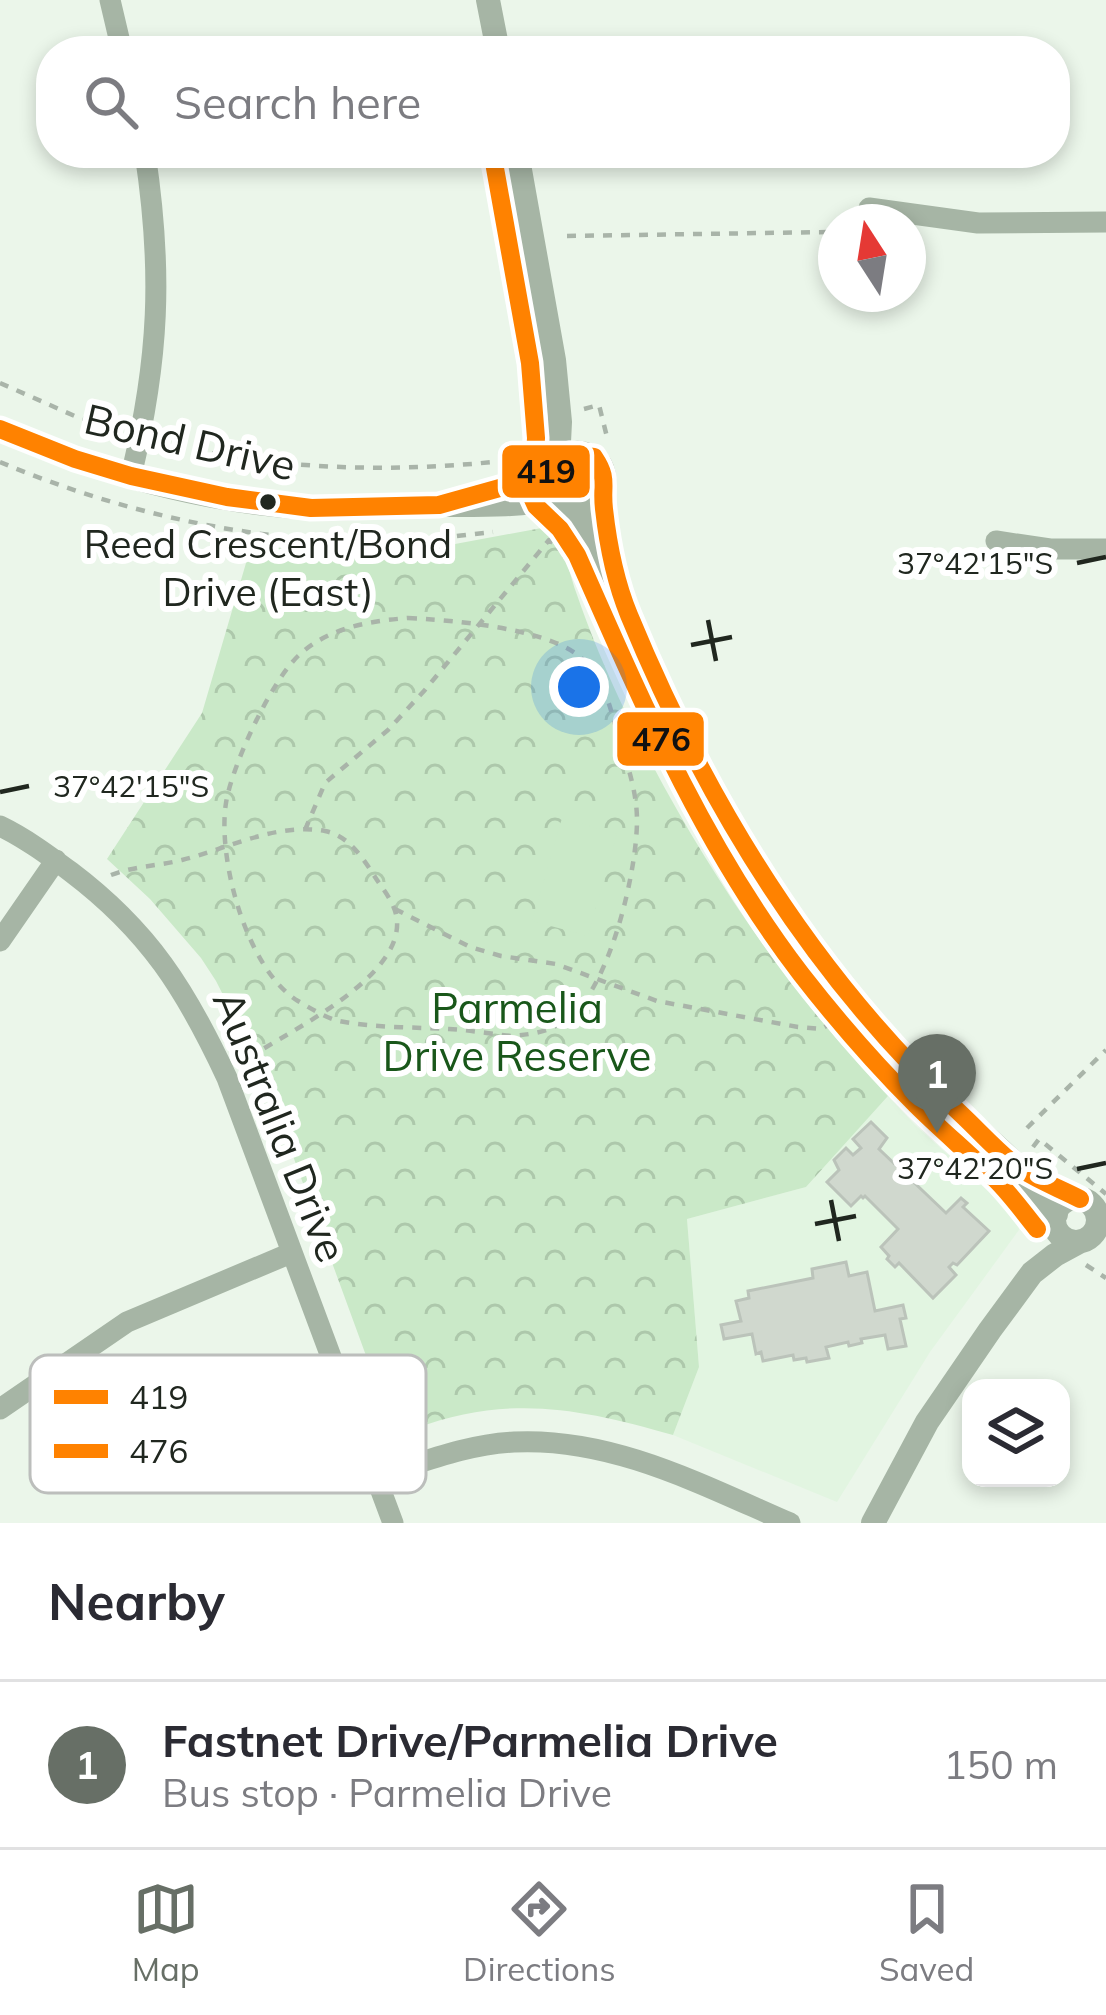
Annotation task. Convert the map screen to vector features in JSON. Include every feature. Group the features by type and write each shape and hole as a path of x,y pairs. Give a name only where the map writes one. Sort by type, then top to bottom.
{"street":[{"path":"110,0 118,36"},
{"path":"488,0 495,36"},
{"path":"131,476 152,371 157,309 147,168"},
{"path":"520,168 554,360 560,422 552,482 598,543 659,686 741,843 821,960 896,1048 1018,1167 1094,1224"},
{"path":"926,216 978,223 1106,222"},
{"path":"554,360 586,454"},
{"name":"Bond Drive","path":"0,429 131,476 226,497 311,508 565,501"},
{"path":"556,464 568,454 586,454 600,464 617,586"},
{"name":"Bond Drive","path":"439,505 524,482 556,464"},
{"path":"565,501 583,505 603,489"},
{"path":"996,541 1050,549 1106,549"},
{"name":"Australia Drive","path":"0,826 56,860 118,910 155,951 198,1016 224,1072 330,1355"},
{"path":"0,941 56,860"},
{"path":"1018,1167 1055,1216 1061,1236 1094,1224"},
{"path":"1032,1274 1055,1216 1067,1201 1094,1224"},
{"path":"873,1523 927,1422 989,1330 1032,1274 1094,1224"},
{"path":"79,1355 127,1322 291,1253"},
{"path":"0,1409 30,1388"},
{"path":"426,1462 512,1442 595,1448 683,1477 790,1523"},
{"name":"Australia Drive","path":"383,1493 393,1523"}],"path":[{"path":"567,236 818,232"},
{"path":"0,383 76,417 195,451 370,469 500,461"},
{"path":"305,830 326,783 388,730 443,670 549,540 553,543 560,536 555,532 558,529"},
{"path":"408,618 463,620 478,626 549,638 578,655 602,681 637,818 629,883 608,958 574,1014 538,1034 512,1036 341,1021 293,998 274,981 243,923 226,845 226,804 236,770 280,676 316,641 376,621 408,618"},
{"path":"106,876 194,857 226,845 305,830 330,832 346,841 366,864 394,909 394,942 356,989 324,1014 263,1049 265,1054 224,1072"},
{"path":"394,909 470,947 556,964 657,1001 810,1029 830,1024"},
{"path":"1027,1128 1106,1050"},
{"path":"1018,1167 1039,1139 1094,1224"}],"shaded area":[{"path":"888,1096 1018,1218 1019,1230 930,1352 837,1502 673,1435 699,1367 687,1219 806,1187"}],"green space":[{"name":"Parmelia Drive Reserve","path":"547,527 553,534 618,697 680,815 776,962 888,1096 806,1187 687,1219 699,1367 673,1435 544,1409 481,1411 426,1425 426,1355 366,1355 263,1074 216,981 150,899 107,859 202,713 251,546 361,554 455,544"},
{"path":"562,818 617,834 588,936 532,921"}],"building":[{"path":"871,1122 887,1138 879,1149 946,1213 961,1198 967,1203 963,1207 989,1231 957,1265 949,1267 956,1275 933,1298 899,1263 895,1267 887,1259 881,1247 898,1229 865,1196 851,1206 827,1182 839,1170 834,1160 846,1148 853,1155 861,1148 853,1139"},
{"path":"846,1262 849,1276 867,1272 875,1311 903,1305 906,1318 900,1319 906,1346 888,1349 885,1335 849,1346 848,1342 826,1347 829,1358 807,1362 806,1358 794,1360 793,1355 763,1361 761,1352 756,1354 752,1334 724,1339 721,1325 741,1321 736,1301 749,1298 748,1291 813,1278 812,1269"}],"transit line":[{"name":"476","path":"495,168 530,363 536,438 528,471 536,506 560,529 577,555 676,771 766,925 871,1057 996,1180 1037,1229"},
{"name":"419","path":"0,429 131,476 227,497 311,508 439,505 539,477 569,454 594,457 603,477 613,563 629,615 693,753 768,883 811,945 908,1062 1015,1165 1080,1199"}],"place":[{"name":"Reed Crescent/Bond Drive (East)","path":"268,502"},
{"name":"Fastnet Drive/Parmelia Drive","path":"937,1133"}]}
